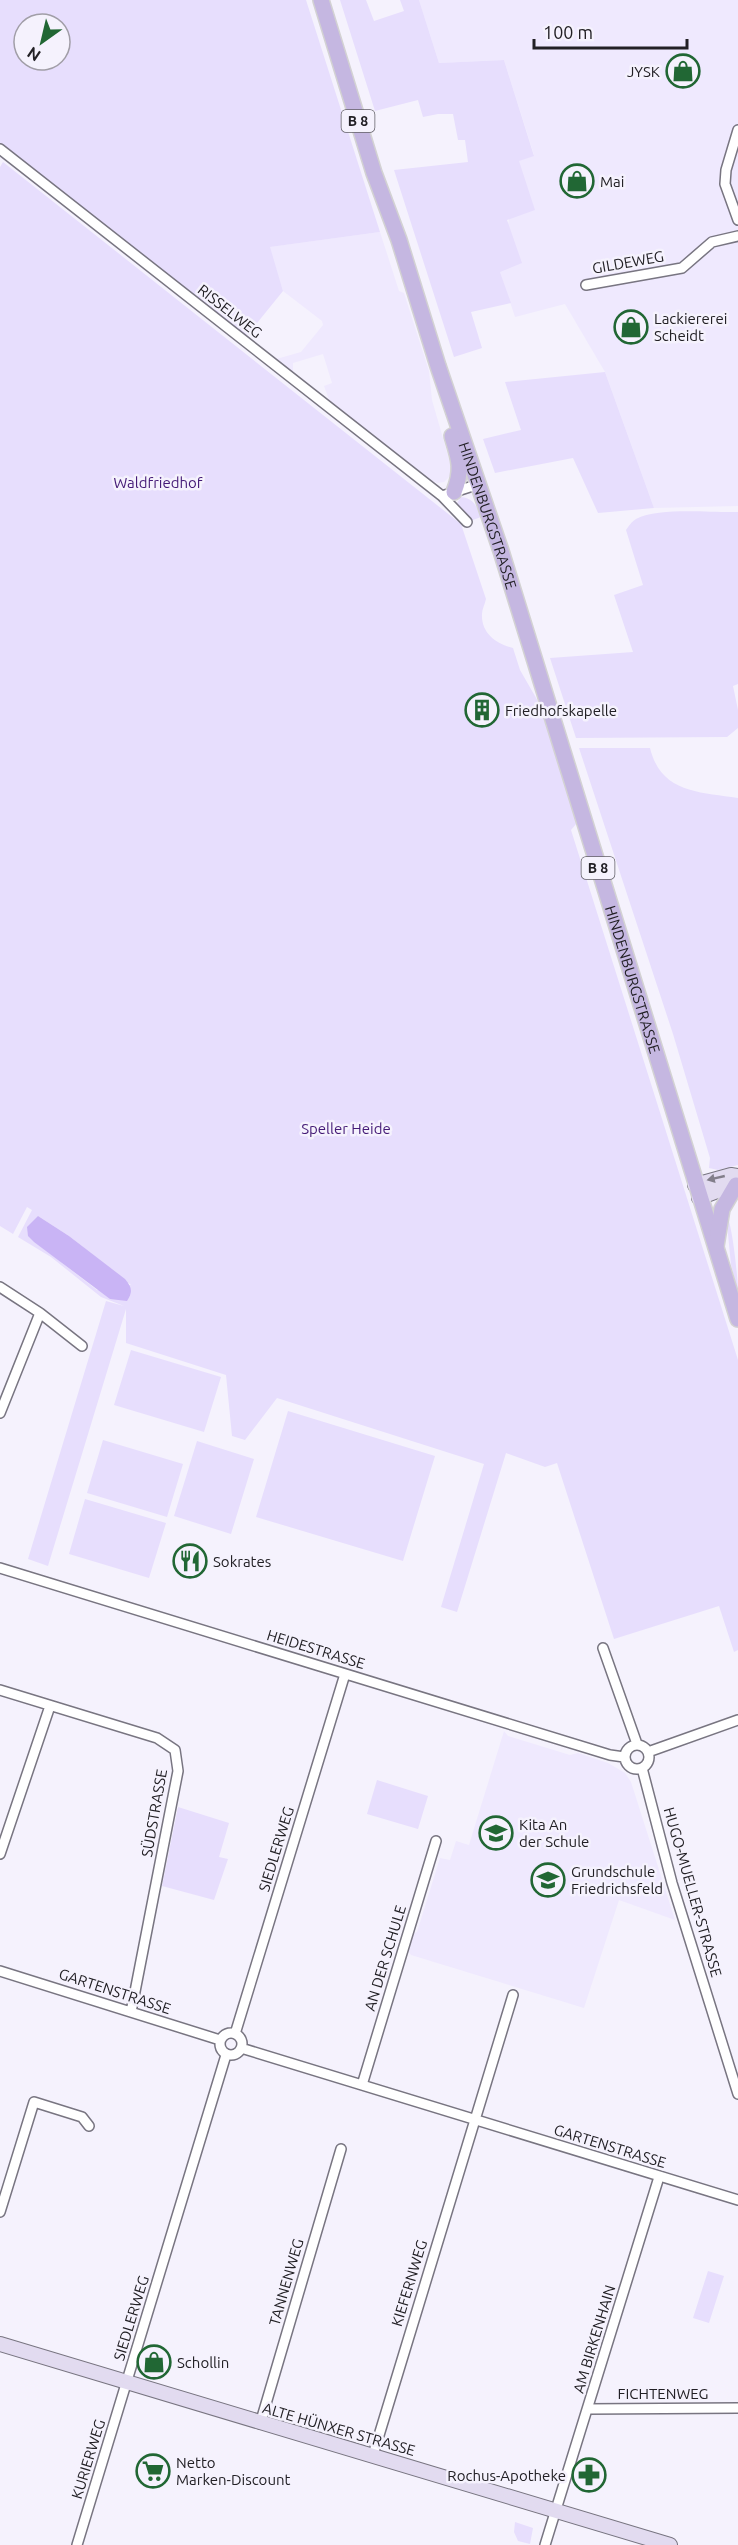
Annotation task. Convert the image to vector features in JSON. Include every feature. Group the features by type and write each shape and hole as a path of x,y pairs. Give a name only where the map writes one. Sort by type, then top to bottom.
{"main road":[{"name":"HINDENBURGSTRASSE","path":"321,0 374,173 399,240 478,484 738,1319"},
{"name":"HINDENBURGSTRASSE","path":"438,366 440,394 460,464 460,477 448,494"},
{"path":"716,1249 722,1209 737,1181"}],"street":[{"path":"738,130 726,170 725,184 738,220"},
{"name":"RISSELWEG","path":"0,148 448,494 467,522"},
{"name":"GILDEWEG","path":"586,285 682,268 712,242 738,236"},
{"path":"448,494 478,484"},
{"path":"697,1191 737,1181"},
{"path":"0,1287 40,1313 81,1346"},
{"path":"0,1413 40,1313"},
{"name":"HEIDESTRASSE","path":"0,1568 610,1755 624,1757 630,1767 642,1768"},
{"path":"603,1648 636,1744"},
{"name":"SIEDLERWEG","path":"235,2034 345,1674"},
{"name":"SÜDSTRASSE","path":"0,1690 157,1738 175,1750 178,1771 131,2012"},
{"path":"0,1854 51,1706"},
{"path":"648,1752 738,1720"},
{"path":"624,1757 627,1749 636,1744 644,1746 648,1752 648,1763 642,1768"},
{"name":"HUGO-MUELLER-STRASSE","path":"642,1768 672,1883 738,2094"},
{"name":"AN DER SCHULE","path":"362,2085 436,1841"},
{"name":"GARTENSTRASSE","path":"0,1971 220,2040"},
{"path":"474,2119 513,1995"},
{"path":"229,2033 235,2034 239,2037 242,2048 238,2053 226,2055 219,2046 220,2040 229,2033"},
{"name":"GARTENSTRASSE","path":"242,2048 738,2200"},
{"name":"SIEDLERWEG","path":"127,2382 226,2055"},
{"path":"0,2212 34,2102 82,2116 89,2126"},
{"name":"KIEFERNWEG","path":"373,2455 474,2119"},
{"name":"TANNENWEG","path":"260,2424 340,2149"},
{"name":"AM BIRKENHAIN","path":"545,2545 659,2177"},
{"name":"ALTE HÜNXER STRASSE","path":"0,2344 260,2424 373,2455 670,2545"},
{"name":"KURIERWEG","path":"77,2545 127,2382"},
{"name":"FICHTENWEG","path":"588,2409 738,2408"}],"shaded area":[{"path":"419,0 738,0 738,506 654,508 605,372 565,304 515,317 500,272 519,160 534,155 504,60 439,63"},
{"path":"380,232 399,291 404,293 429,371 432,400 453,473 444,482 437,483 424,477 331,405 324,386 332,383 323,354 293,363 293,375 273,360 301,352 323,325 322,321 283,291 269,247"},
{"path":"38,1216 69,1236 125,1279 131,1290 127,1301 110,1299 34,1242 28,1236 27,1227"},
{"name":"Grundschule Friedrichsfeld","path":"504,1731 508,1736 570,1755 578,1753 608,1763 625,1773 631,1782 675,1920 619,1900 584,2008 411,1955 407,1949 413,1934 417,1932 440,1858 450,1860 456,1841 469,1845"}],"green space":[{"path":"0,0 306,0 380,232 270,247 283,291 245,338 0,145"},
{"path":"340,0 366,0 374,21 404,11 400,0 419,0 439,63 504,60 534,156 519,161 535,210 507,220 522,263 500,272 511,303 471,312 482,348 454,357 394,170 468,162 465,140 458,140 453,114 423,117 418,100 375,111"},
{"path":"3,162 461,524 486,599 482,612 484,627 495,640 513,648 520,670 539,703 577,823 571,830 738,1360 738,1650 734,1652 719,1606 614,1639 557,1463 545,1467 506,1453 457,1612 441,1607 484,1464 277,1398 245,1440 232,1436 226,1375 126,1343 126,1309 48,1566 28,1559 106,1301 124,1306 101,1297 51,1257 18,1237 32,1210 27,1207 13,1234 0,1226 0,167","holes":["38,1216 69,1236 131,1285 97,1290 62,1263"]},
{"path":"605,372 654,508 598,513 573,458 495,473 483,439 521,430 505,382"},
{"path":"461,497 472,501 481,517 470,521 457,503"},
{"path":"738,512 738,684 733,686 738,710 738,728 727,737 576,738 550,658 633,652 614,595 643,585 626,530 636,519 658,513"},
{"path":"579,748 650,748 655,763 672,782 696,791 738,798 738,1165 718,1170 709,1168 710,1158 673,1034"},
{"path":"726,1214 736,1263 738,1292 731,1265"},
{"path":"131,1350 221,1377 204,1432 114,1405"},
{"path":"288,1411 435,1456 403,1561 256,1517"},
{"path":"103,1440 183,1464 167,1517 87,1493"},
{"path":"197,1441 254,1459 231,1534 174,1516"},
{"path":"85,1499 166,1523 149,1578 69,1554"},
{"path":"377,1780 428,1796 418,1829 367,1814"},
{"path":"178,1807 229,1823 219,1857 228,1859 214,1900 162,1886"},
{"path":"708,2271 724,2276 709,2323 693,2318"},
{"path":"515,2522 533,2528 530,2544 518,2541 514,2532"}],"place":[{"name":"JYSK","path":"683,71"},
{"name":"Mai","path":"577,181"},
{"name":"Lackiererei Scheidt","path":"631,327"},
{"name":"Friedhofskapelle","path":"482,710"},
{"name":"Sokrates","path":"190,1561"},
{"name":"Kita An der Schule","path":"496,1833"},
{"name":"Grundschule Friedrichsfeld","path":"548,1880"},
{"name":"Schollin","path":"154,2362"},
{"name":"Netto Marken-Discount","path":"153,2471"},
{"name":"Rochus-Apotheke","path":"589,2475"}],"park label":[{"name":"Waldfriedhof","path":"158,482"},
{"name":"Speller Heide","path":"346,1128"}]}
